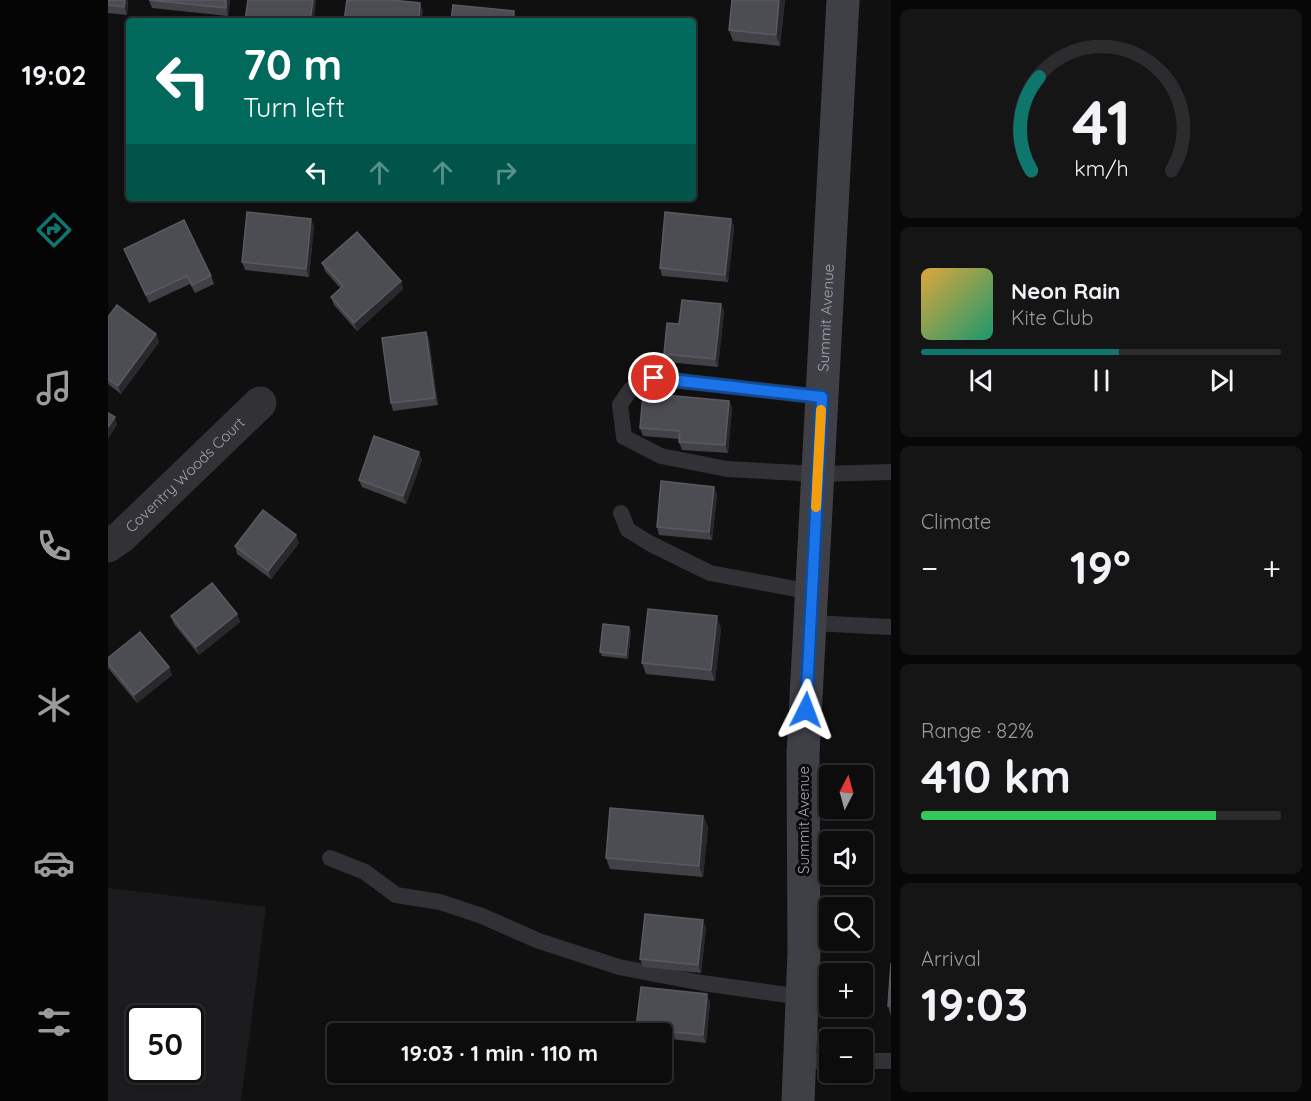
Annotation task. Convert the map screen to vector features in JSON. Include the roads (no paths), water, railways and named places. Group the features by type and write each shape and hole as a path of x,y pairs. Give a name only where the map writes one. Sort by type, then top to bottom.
{"main road":[{"name":"Summit Avenue","path":"798,1101 815,1061 802,997 804,953 803,754 843,0"}],"street":[{"name":"Coventry Woods Court","path":"108,546 121,537 260,403"}],"lane":[{"path":"822,397 654,378 630,390 620,405 624,437 661,456 727,469 818,474 891,472"},
{"path":"621,513 628,530 710,573 811,607 891,627"},
{"path":"330,858 365,872 396,895 440,902 482,916 539,941 620,967 702,983 802,997"},
{"path":"873,1061 891,1061"}]}
